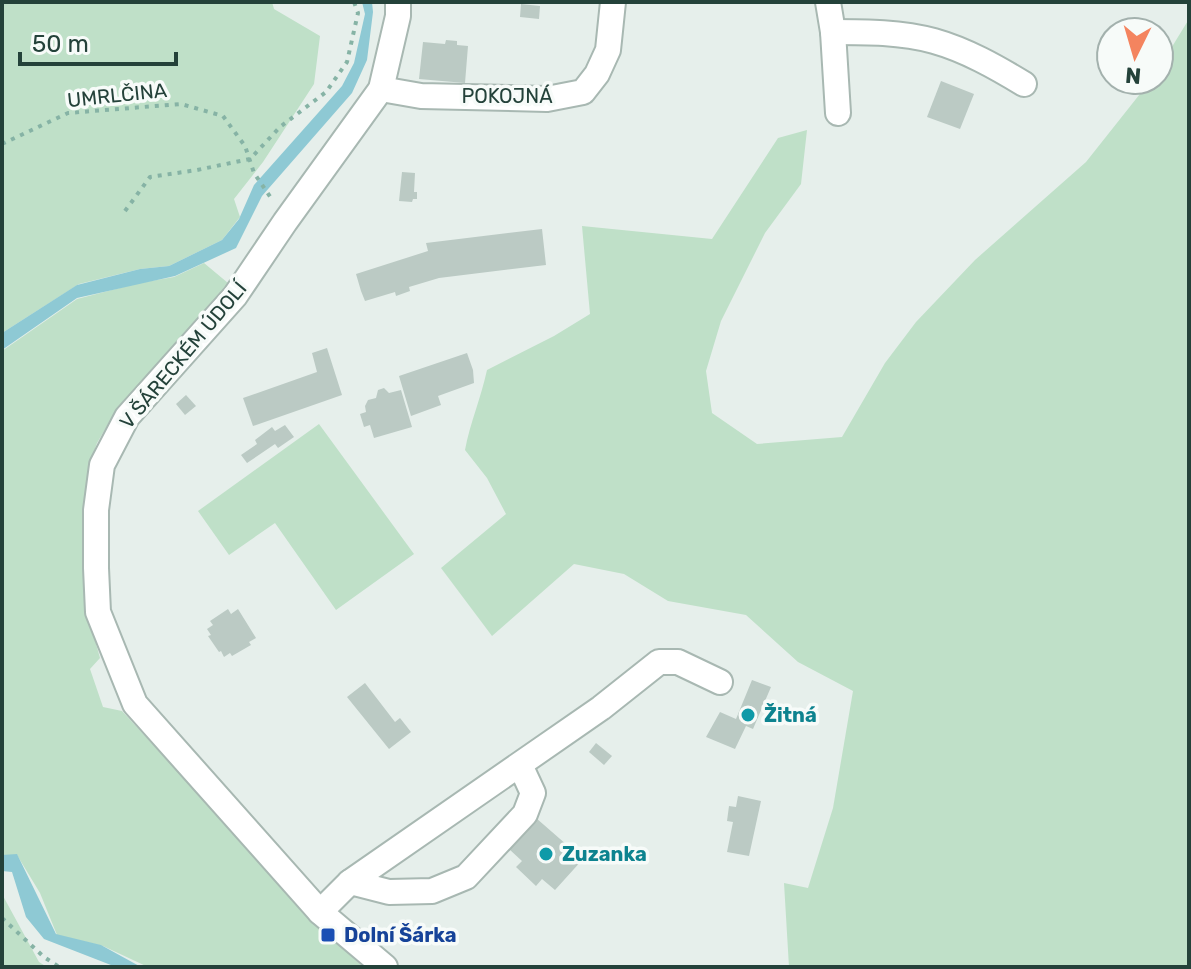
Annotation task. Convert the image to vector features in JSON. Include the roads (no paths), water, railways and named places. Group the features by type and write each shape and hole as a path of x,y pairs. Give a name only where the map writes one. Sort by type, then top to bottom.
{"street":[{"name":"V ŠÁRECKÉM ÚDOLÍ","path":"385,967 335,897 135,704 98,612 96,510 102,465 127,417 235,296 381,89 398,16 398,2"},
{"name":"POKOJNÁ","path":"381,89 421,96 547,99 583,92 597,74 608,50 613,2"},
{"path":"828,2 838,113"},
{"path":"833,32 879,32 933,40 986,61 1024,84"},
{"path":"335,897 601,708 659,662 678,662 720,682"},
{"path":"335,897 432,891 466,877 525,814 533,793 520,765"}],"water":[{"path":"362,2 372,2 373,12 367,60 352,93 262,196 236,248 175,276 77,298 2,350 2,333 77,285 140,269 169,266 222,240 239,219 254,185 342,86 354,63 365,14"},
{"path":"17,854 56,934 101,945 141,967 116,967 44,939 26,917 12,872 2,871 2,855"}],"place":[{"name":"Žitná","path":"748,715"},
{"name":"Zuzanka","path":"546,854"},
{"name":"Dolní Šárka","path":"328,935"}]}
